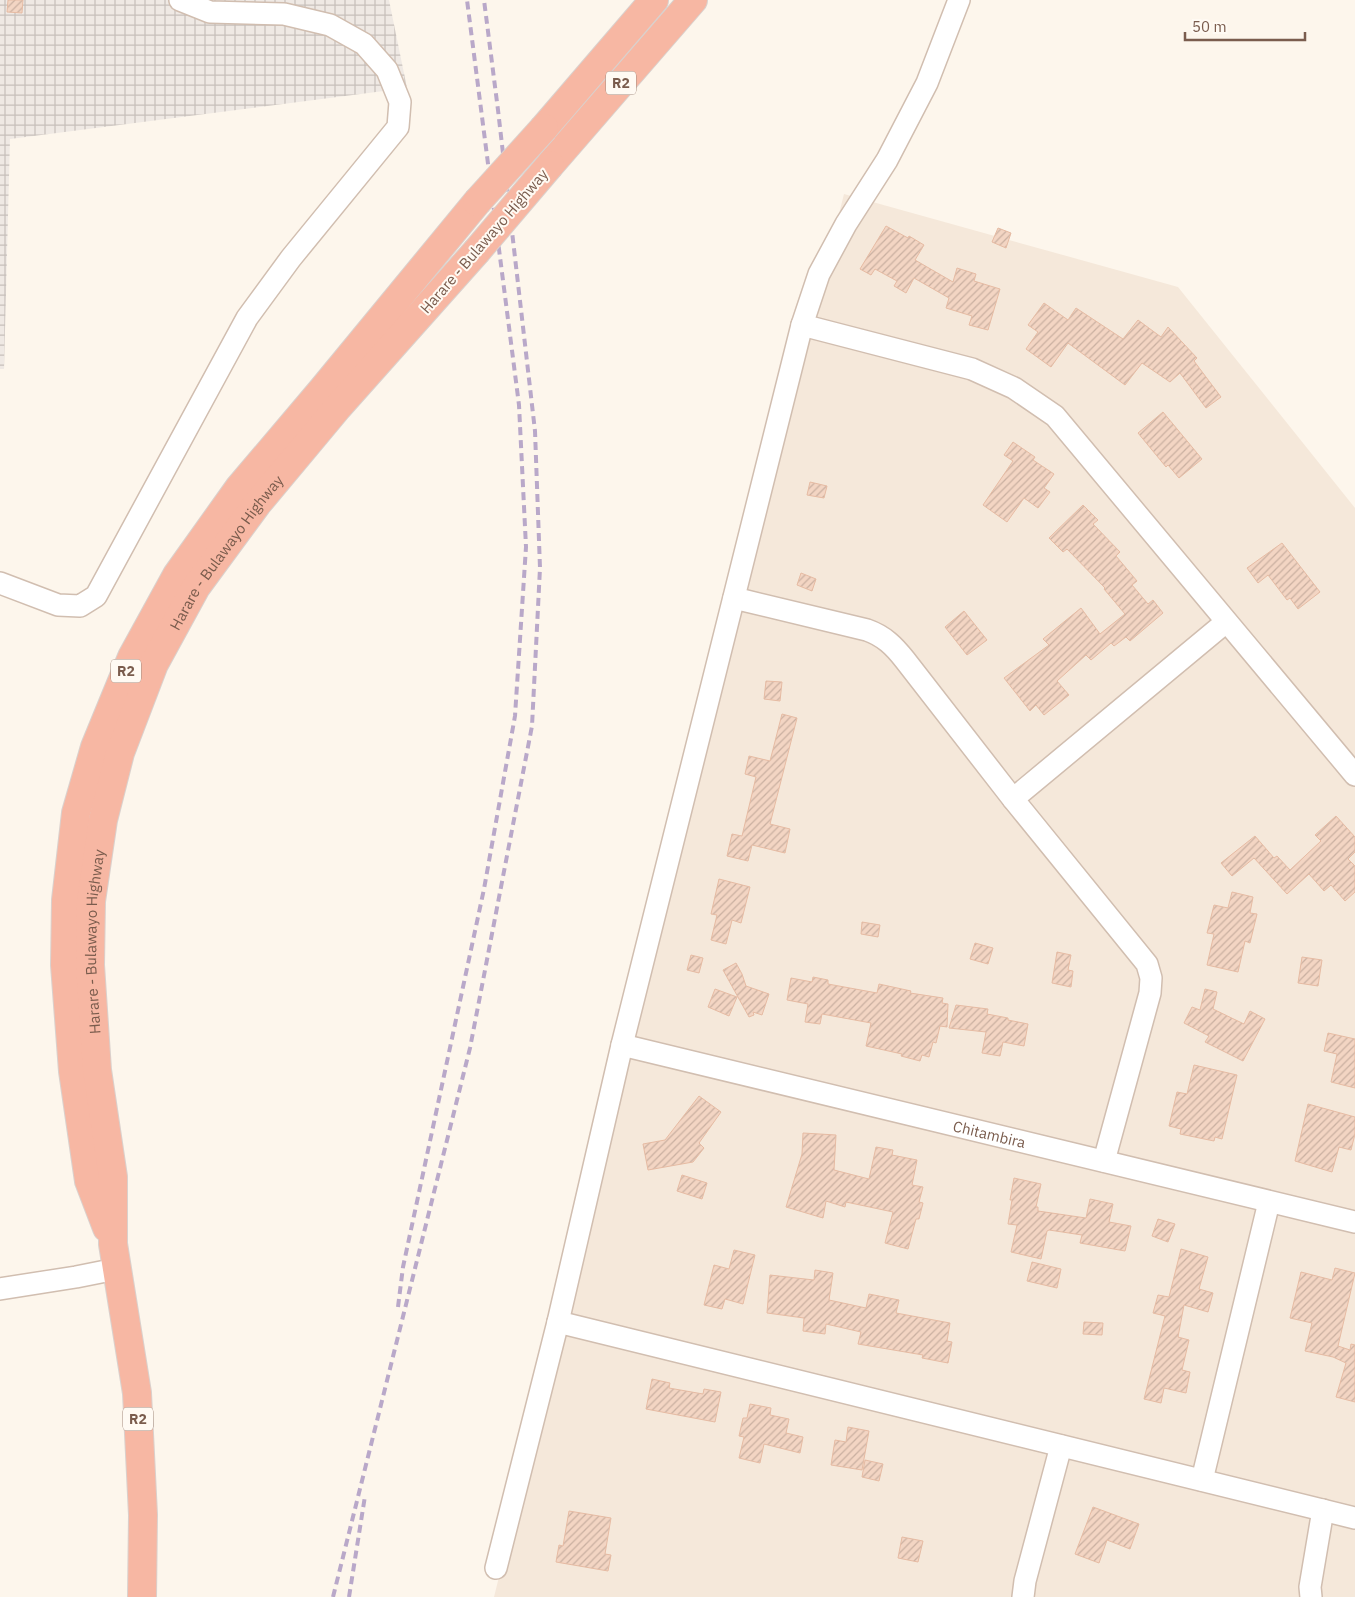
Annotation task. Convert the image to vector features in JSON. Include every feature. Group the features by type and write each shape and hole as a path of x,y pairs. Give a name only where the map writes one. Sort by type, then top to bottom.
{"highway":[{"name":"Harare - Bulawayo Highway","path":"115,1256 89,1181 73,1071 65,965 66,900 76,812 96,747 132,657 177,575 239,488 323,389 476,202 544,128 654,0"},
{"name":"Harare - Bulawayo Highway","path":"142,1597 143,1515 137,1393 115,1256 113,1177 97,1070 90,956 91,901 103,820 120,753 154,664 196,587 257,504 338,407 476,252 693,0"}],"street":[{"path":"0,582 58,605 80,606 96,596 247,318 291,258 398,127 400,102 387,70 364,44 330,25 294,16 284,14 210,12 180,0"},
{"path":"496,1568 558,1322 622,1045 802,325 820,274 846,224 887,160 927,83 959,0"},
{"path":"802,325 972,369 1014,388 1055,416 1355,774"},
{"path":"734,598 867,630 879,634 889,641 906,660 1013,799 1147,964 1151,978 1150,993 1104,1161"},
{"path":"1013,799 1226,622"},
{"name":"Chitambira","path":"622,1045 1355,1222"},
{"path":"1202,1480 1269,1202"},
{"path":"0,1289 76,1277 115,1256"},
{"path":"558,1322 1355,1518"},
{"path":"1023,1597 1025,1580 1061,1446"},
{"path":"1311,1597 1310,1587 1323,1510"}],"shaded area":[{"path":"0,0 389,0 407,88 10,139 4,369 0,369"},
{"path":"844,194 1178,287 1355,508 1355,1597 494,1597"}],"building":[{"path":"8,0 23,0 22,13 7,12"},
{"path":"886,226 924,245 915,260 953,282 957,268 976,274 974,281 1000,289 988,330 969,325 972,316 946,308 949,298 914,278 906,293 894,286 897,281 875,269 871,275 860,269"},
{"path":"998,228 1011,233 1006,248 992,242"},
{"path":"1044,303 1068,320 1076,308 1123,339 1138,320 1161,337 1168,327 1197,358 1194,361 1221,397 1206,408 1180,373 1170,382 1142,363 1125,385 1068,343 1051,367 1026,349 1038,332 1028,325"},
{"path":"1163,412 1202,459 1179,478 1168,465 1166,467 1138,433"},
{"path":"1013,442 1035,457 1033,460 1054,474 1044,488 1050,492 1038,508 1024,498 1007,522 983,505 1013,461 1004,455"},
{"path":"810,482 827,486 824,498 807,495"},
{"path":"1083,505 1098,520 1093,524 1120,552 1116,556 1137,581 1132,585 1148,604 1153,600 1163,613 1130,641 1126,637 1114,646 1111,643 1091,660 1086,655 1057,681 1069,695 1044,715 1036,705 1030,711 1004,678 1049,645 1043,639 1081,608 1100,634 1125,614 1105,588 1067,549 1063,552 1049,538"},
{"path":"1282,543 1320,592 1298,609 1290,598 1287,600 1268,575 1258,583 1247,568"},
{"path":"801,573 816,579 812,591 797,585"},
{"path":"964,611 987,640 967,655 945,627"},
{"path":"766,681 782,682 780,701 764,699"},
{"path":"782,714 797,718 770,824 790,829 785,853 752,845 748,861 727,856 732,834 742,836 756,777 745,774 749,756 770,761"},
{"path":"1336,816 1355,837 1355,852 1348,859 1355,866 1355,892 1345,901 1331,885 1324,891 1309,874 1287,894 1254,858 1232,876 1221,863 1255,836 1274,858 1277,856 1290,870 1321,841 1315,835"},
{"path":"719,879 750,887 741,923 732,920 726,944 711,940 717,915 711,914"},
{"path":"1232,892 1253,897 1250,913 1257,914 1250,943 1245,941 1238,972 1207,965 1214,934 1207,933 1214,905 1228,908"},
{"path":"862,922 880,925 878,937 861,934"},
{"path":"975,943 993,948 988,964 970,959"},
{"path":"1057,952 1071,955 1068,970 1073,971 1071,987 1052,983"},
{"path":"691,955 703,958 699,973 687,970"},
{"path":"1302,957 1322,960 1318,986 1298,983"},
{"path":"736,963 746,986 769,994 762,1015 753,1012 754,1015 749,1017 723,970"},
{"path":"813,977 828,980 828,984 877,993 879,984 911,991 910,993 943,998 942,1003 948,1004 947,1027 940,1026 936,1043 933,1042 929,1057 922,1055 920,1061 901,1056 902,1054 866,1046 871,1023 822,1014 820,1024 805,1022 808,1004 787,1000 791,978 812,982"},
{"path":"715,989 737,997 729,1016 708,1007"},
{"path":"1205,989 1217,992 1213,1009 1244,1024 1250,1011 1265,1019 1243,1061 1205,1042 1209,1036 1184,1023 1192,1007 1200,1010"},
{"path":"956,1005 988,1009 987,1014 1028,1024 1024,1046 1003,1042 1000,1056 982,1053 986,1032 949,1028"},
{"path":"1328,1033 1355,1039 1355,1088 1331,1082 1337,1054 1324,1051"},
{"path":"1194,1065 1237,1075 1222,1139 1215,1137 1214,1141 1180,1134 1181,1129 1169,1126 1177,1092 1187,1094"},
{"path":"699,1096 721,1112 699,1143 704,1148 693,1162 648,1170 643,1144 665,1140"},
{"path":"1308,1104 1355,1117 1355,1134 1351,1150 1339,1147 1332,1172 1295,1161"},
{"path":"803,1133 836,1135 834,1170 869,1179 876,1147 893,1150 892,1155 917,1160 912,1185 923,1187 919,1202 923,1203 919,1219 916,1219 908,1249 885,1243 893,1212 846,1202 845,1207 826,1201 823,1218 786,1207 802,1154"},
{"path":"682,1175 707,1183 702,1199 677,1191"},
{"path":"1014,1178 1041,1184 1036,1207 1038,1207 1038,1211 1086,1218 1090,1199 1113,1204 1109,1222 1131,1226 1125,1251 1080,1243 1082,1235 1049,1230 1047,1231 1041,1259 1011,1252 1017,1225 1008,1224"},
{"path":"1158,1219 1175,1224 1168,1242 1152,1236"},
{"path":"1181,1249 1208,1257 1199,1289 1213,1293 1208,1312 1184,1305 1178,1337 1189,1340 1182,1370 1190,1372 1186,1393 1164,1388 1161,1403 1144,1399 1165,1316 1153,1313 1158,1295 1169,1297"},
{"path":"734,1250 755,1255 743,1304 725,1299 722,1309 704,1305 714,1265 729,1269"},
{"path":"1032,1262 1061,1269 1057,1288 1027,1281"},
{"path":"1335,1268 1355,1273 1338,1346 1350,1350 1351,1344 1355,1345 1355,1402 1336,1397 1346,1363 1333,1357 1305,1351 1312,1323 1290,1318 1301,1272 1332,1280"},
{"path":"815,1270 833,1273 829,1300 866,1308 869,1294 899,1300 896,1313 950,1323 947,1341 952,1342 948,1363 922,1358 923,1355 858,1344 861,1332 826,1324 825,1334 803,1331 804,1318 767,1313 770,1275 814,1280"},
{"path":"1084,1322 1103,1323 1102,1335 1083,1334"},
{"path":"652,1379 670,1383 669,1388 703,1394 704,1389 721,1392 715,1422 646,1409"},
{"path":"750,1404 771,1408 770,1415 789,1419 786,1433 803,1437 800,1453 764,1444 760,1463 739,1458 744,1437 739,1436 743,1418 747,1418"},
{"path":"848,1427 869,1431 862,1470 831,1465 835,1440 846,1442"},
{"path":"865,1460 883,1464 879,1481 862,1477"},
{"path":"1093,1507 1139,1524 1130,1549 1107,1540 1099,1563 1075,1554"},
{"path":"569,1511 611,1518 605,1554 611,1555 608,1571 556,1562 559,1545 563,1546"},
{"path":"902,1537 923,1541 918,1562 898,1558"}],"railway":[{"path":"398,1307 403,1267 484,889 515,716 526,547 519,405 467,0"},
{"path":"333,1597 470,1048 532,726 540,568 535,431 484,0"},
{"path":"349,1597 365,1496"}]}
